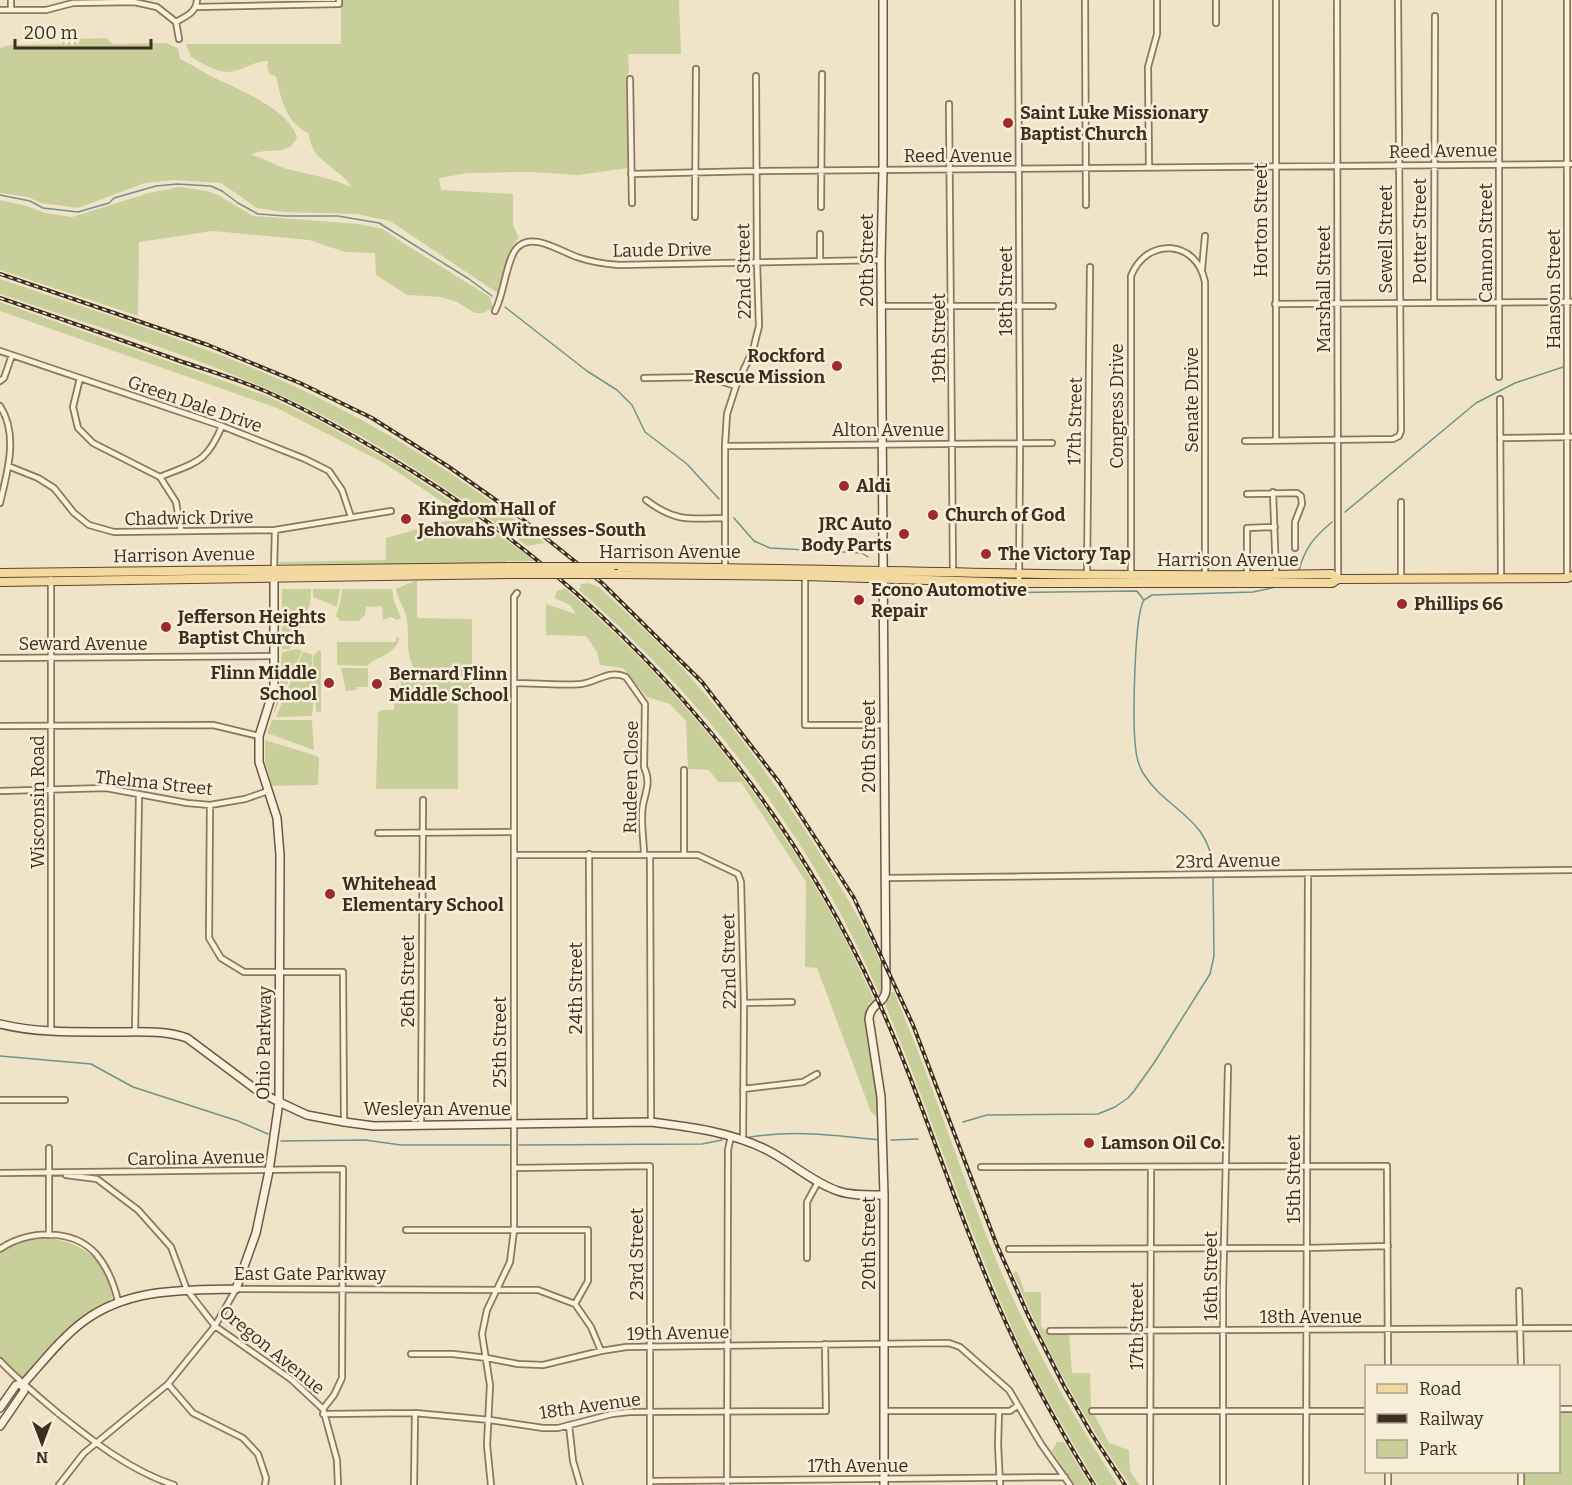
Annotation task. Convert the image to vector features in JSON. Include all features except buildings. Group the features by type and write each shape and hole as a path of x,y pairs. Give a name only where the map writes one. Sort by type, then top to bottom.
{"main road":[{"name":"Harrison Avenue","path":"0,582 51,577 511,571 611,567 884,570 1019,579 1088,576 1131,579 1332,574 1338,579"},
{"name":"Harrison Avenue","path":"511,571 884,579 1131,579 1332,583 1338,579 1570,578"},
{"name":"Harrison Avenue","path":"0,573 51,577"}],"street":[{"path":"11,0 11,10"},
{"path":"176,22 193,12 197,0"},
{"name":"20th Street","path":"883,0 881,260 886,994 872,1008 869,1019 881,1097 884,1195 884,1482"},
{"name":"18th Street","path":"1018,0 1019,579"},
{"path":"1085,0 1086,204"},
{"path":"1149,167 1148,67 1157,34 1157,0"},
{"path":"1216,0 1216,23"},
{"name":"Horton Street","path":"1276,0 1276,440"},
{"name":"Marshall Street","path":"1337,0 1338,579"},
{"name":"Sewell Street","path":"1337,439 1394,439 1399,436 1401,430 1398,0"},
{"name":"Cannon Street","path":"1498,0 1499,377"},
{"name":"Hanson Street","path":"1567,0 1570,164 1570,578"},
{"path":"0,10 46,10 72,2 134,1 158,7 176,22 178,39"},
{"path":"196,7 339,2"},
{"name":"Potter Street","path":"1434,16 1434,303"},
{"path":"695,217 696,69"},
{"path":"821,207 822,74"},
{"name":"22nd Street","path":"725,567 724,446 727,414 736,386 753,350 759,326 756,76"},
{"path":"630,80 632,203"},
{"name":"19th Street","path":"949,104 953,573"},
{"name":"Reed Avenue","path":"632,174 821,170 1570,164"},
{"path":"820,234 820,261"},
{"name":"Senate Drive","path":"1205,236 1202,269 1205,282 1205,576"},
{"name":"Laude Drive","path":"495,311 501,300 516,248 527,241 535,241 577,257 605,264 634,266 881,260"},
{"name":"Congress Drive","path":"1131,579 1131,276 1142,258 1157,249 1165,248 1191,255 1202,269"},
{"name":"17th Street","path":"1088,576 1090,267"},
{"path":"1275,304 1570,302"},
{"path":"882,306 1053,306"},
{"name":"Green Dale Drive","path":"0,351 222,426 305,459 329,471 342,490 351,517"},
{"path":"0,381 4,378 12,355"},
{"path":"644,378 708,377 736,386"},
{"path":"80,378 73,407 78,428 93,443 160,477 176,502 181,531"},
{"path":"1500,399 1501,579"},
{"path":"0,406 10,439 8,466 0,503"},
{"path":"160,477 202,459 214,446 222,426"},
{"path":"1500,438 1570,437"},
{"path":"1245,441 1337,439"},
{"name":"Alton Avenue","path":"724,446 1052,443"},
{"name":"Chadwick Drive","path":"8,466 38,478 54,488 74,513 89,525 114,532 275,530 391,511"},
{"path":"1246,494 1273,492 1297,493 1301,496 1302,504 1295,522 1295,548"},
{"path":"1273,492 1276,575"},
{"path":"646,500 662,513 681,518 724,518"},
{"path":"1401,502 1401,579"},
{"path":"1247,576 1246,528 1275,527"},
{"name":"Ohio Parkway","path":"58,1485 84,1453 168,1384 215,1326 236,1289 256,1233 269,1171 279,1102 280,855 277,818 259,762 259,736 274,688 275,530"},
{"path":"805,576 805,725 884,725"},
{"name":"Wisconsin Road","path":"51,577 51,1032"},
{"name":"25th Street","path":"491,1485 487,1445 490,1385 482,1334 483,1322 510,1262 514,1230 514,597 518,593"},
{"name":"Seward Avenue","path":"0,658 274,656"},
{"name":"Rudeen Close","path":"514,683 582,684 607,674 626,677 645,704 644,767 647,774 647,790 643,806 644,855"},
{"path":"0,726 213,726 259,736"},
{"path":"684,770 684,854"},
{"name":"Thelma Street","path":"0,791 106,788 210,805 226,804 268,791"},
{"path":"135,1032 139,794"},
{"name":"26th Street","path":"422,1125 423,800"},
{"path":"210,805 209,938 221,958 244,972 343,972 344,1122"},
{"path":"378,833 513,832"},
{"name":"24th Street","path":"589,854 590,1122"},
{"name":"22nd Street","path":"514,855 698,855 738,874 741,882 744,1003 742,1140"},
{"path":"650,855 651,1122"},
{"name":"23rd Avenue","path":"885,878 1572,870"},
{"name":"15th Street","path":"1306,1485 1308,873"},
{"path":"744,1003 792,1002"},
{"name":"Wesleyan Avenue","path":"0,1024 25,1030 51,1032 175,1034 187,1038 258,1091 279,1102 308,1115 344,1122 374,1126 590,1122 651,1122 687,1126 731,1136 767,1150 818,1182 840,1192 863,1196 884,1195"},
{"name":"16th Street","path":"1223,1485 1227,1067"},
{"path":"743,1089 803,1082 817,1074"},
{"path":"0,1100 65,1100"},
{"path":"727,1483 728,1150 731,1136"},
{"path":"49,1148 49,1235"},
{"name":"23rd Street","path":"515,1168 650,1166 650,1483"},
{"path":"981,1167 1388,1166 1388,1365"},
{"name":"17th Street","path":"1150,1485 1151,1167"},
{"name":"Carolina Avenue","path":"1,1174 343,1168 341,1290"},
{"name":"Oregon Avenue","path":"50,1173 97,1179 138,1209 171,1247 187,1290 215,1326 292,1380 323,1412 337,1460 338,1485"},
{"path":"807,1258 807,1202 818,1182"},
{"path":"406,1230 588,1230 588,1281 575,1304 591,1327 601,1351"},
{"path":"0,1249 25,1237 49,1235 73,1240 92,1249 108,1271 118,1301"},
{"path":"1010,1249 1388,1246"},
{"name":"East Gate Parkway","path":"0,1408 16,1385 23,1384 80,1325 118,1301 187,1290 538,1290 575,1304"},
{"path":"323,1412 342,1378 341,1290"},
{"path":"1519,1291 1522,1329 1521,1365"},
{"name":"18th Avenue","path":"1050,1331 1572,1328"},
{"name":"19th Avenue","path":"411,1354 453,1354 518,1364 543,1365 626,1347 949,1343 960,1347 1000,1380 1017,1406"},
{"name":"18th Avenue","path":"323,1412 415,1413 543,1428 569,1425 612,1414 651,1411 826,1411 825,1344"},
{"path":"0,1361 23,1384 96,1444 154,1479 174,1485"},
{"name":"East Gate Parkway","path":"0,1426 24,1391 23,1384"},
{"path":"168,1384 193,1413 243,1438 251,1446 258,1454 266,1479 265,1485"},
{"path":"884,1411 1010,1411 1017,1406 1070,1485"},
{"path":"999,1411 1000,1485"},
{"path":"1092,1411 1365,1411"},
{"path":"414,1485 415,1413"},
{"path":"569,1425 573,1461 580,1485"},
{"name":"17th Avenue","path":"650,1483 884,1482 1065,1477"}],"green space":[{"path":"341,0 679,0 681,54 628,54 629,71 626,80 628,168 578,175 531,172 468,173 439,178 441,190 513,194 513,225 519,238 508,256 499,294 390,221 357,214 284,212 257,208 221,183 174,180 145,183 78,208 41,203 28,197 0,193 0,48 10,45 59,44 70,39 107,38 112,44 166,43 178,48 180,59 263,102 292,127 297,137 289,147 251,155 286,169 329,179 351,187 317,155 308,133 294,123 289,116 282,101 276,76 269,74 268,61 232,72 222,72 191,57 186,44 341,44"},
{"path":"179,187 218,195 253,216 359,224 383,229 490,297 493,308 483,313 475,313 457,302 441,297 407,295 376,275 375,253 345,252 309,240 213,231 139,242 138,316 0,270 0,200 45,213 72,217 149,193"},
{"path":"0,279 213,352 318,397 452,474 545,543 527,546 411,466 350,430 287,398 217,368 0,294"},
{"path":"0,302 267,396 321,422 398,466 535,561 506,561 506,564 280,564 278,562 386,560 386,538 460,517 441,501 384,463 277,408 0,311"},
{"path":"417,581 417,618 472,619 472,699 458,700 458,789 376,789 378,713 381,710 394,710 395,686 401,686 401,682 394,682 414,668 408,650 406,617 396,589"},
{"path":"588,583 599,587 682,668 713,703 768,775 818,850 866,931 881,965 880,996 823,882 789,828 713,726 626,633 579,590 581,584"},
{"path":"565,588 605,624 680,701 747,784 807,872 850,949 874,1000 869,1003 865,1018 878,1097 879,1119 871,1112 817,968 805,967 806,882 741,782 718,782 709,770 688,769 686,721 670,704 647,697 623,668 600,665 597,652 586,636 546,635 546,604 576,614 570,605 554,598 557,591"},
{"path":"282,589 311,589 310,604 293,645 289,649 282,649"},
{"path":"313,589 340,589 337,607 313,597"},
{"path":"342,589 392,589 401,618 397,620 391,617 383,620 382,606 366,607 365,615 359,621 340,621 336,616"},
{"path":"396,637 399,637 396,646 368,666 337,665 337,642 396,642"},
{"path":"298,649 302,651 273,716 280,687 282,652"},
{"path":"319,650 321,651 321,713 316,711 313,656"},
{"path":"303,652 312,656 314,695 312,716 276,717"},
{"path":"341,668 368,668 368,687 357,687 356,690 346,691"},
{"path":"272,720 312,720 314,750 267,733"},
{"path":"265,740 317,756 319,758 318,785 272,786 265,761"},
{"path":"889,992 894,992 908,1026 986,1235 1012,1297 1054,1380 1118,1485 1098,1485 1023,1353 980,1251 884,1002"},
{"path":"36,1237 63,1241 87,1252 105,1271 112,1298 28,1375 22,1377 0,1357 0,1253 16,1243"},
{"path":"1017,1271 1025,1292 1041,1292 1041,1326 1047,1333 1069,1333 1072,1373 1090,1373 1091,1408 1109,1443 1129,1450 1130,1471 1139,1485 1130,1485 1081,1408 1025,1301 1013,1273"},
{"path":"1560,1412 1572,1412 1572,1485 1524,1485 1524,1473 1560,1473"},
{"path":"1057,1442 1064,1442 1090,1485 1074,1485 1052,1451"}],"waterway":[{"path":"0,195 30,201 43,208 78,212 109,203 114,198 156,186 177,184 211,186 258,214 338,216 379,223 492,296"},
{"path":"505,307 587,371 617,390 632,405 645,432 687,464 719,499"},
{"path":"1345,512 1476,403 1515,383 1563,367"},
{"path":"734,518 754,541 770,548 862,553 868,557"},
{"path":"1299,570 1311,543 1332,522"},
{"path":"1144,600 1152,595 1253,592 1281,586"},
{"path":"900,590 972,593 1137,591 1143,599"},
{"path":"1144,600 1138,625 1135,668 1134,730 1138,762 1153,786 1196,826 1210,853 1213,871"},
{"path":"963,1122 987,1115 1098,1114 1115,1107 1128,1098 1154,1063 1210,974 1214,956 1213,878"},
{"path":"0,1056 91,1064 133,1087 238,1121 268,1134"},
{"path":"750,1137 799,1134 879,1140"},
{"path":"891,1140 918,1139"},
{"path":"281,1141 365,1140 401,1145 510,1145"},
{"path":"519,1145 702,1144 722,1140"}],"railway":[{"path":"0,274 208,345 300,383 372,418 449,467 517,515 602,583 702,682 779,782 854,898 913,1025 996,1243 1028,1315 1064,1386 1125,1485"},
{"path":"0,298 254,387 342,429 415,473 488,523 558,577 623,637 684,701 740,769 791,841 836,917 893,1034 966,1228 1008,1328 1043,1397 1094,1485"}],"place":[{"name":"Saint Luke Missionary Baptist Church","path":"1008,123"},
{"name":"Rockford Rescue Mission","path":"837,366"},
{"name":"Aldi","path":"844,486"},
{"name":"Church of God","path":"933,515"},
{"name":"Kingdom Hall of Jehovahs Witnesses-South","path":"406,519"},
{"name":"JRC Auto Body Parts","path":"904,534"},
{"name":"The Victory Tap","path":"986,554"},
{"name":"Econo Automotive Repair","path":"859,600"},
{"name":"Phillips 66","path":"1402,604"},
{"name":"Jefferson Heights Baptist Church","path":"166,627"},
{"name":"Flinn Middle School","path":"329,683"},
{"name":"Bernard Flinn Middle School","path":"377,684"},
{"name":"Whitehead Elementary School","path":"330,894"},
{"name":"Lamson Oil Co.","path":"1089,1143"}]}
